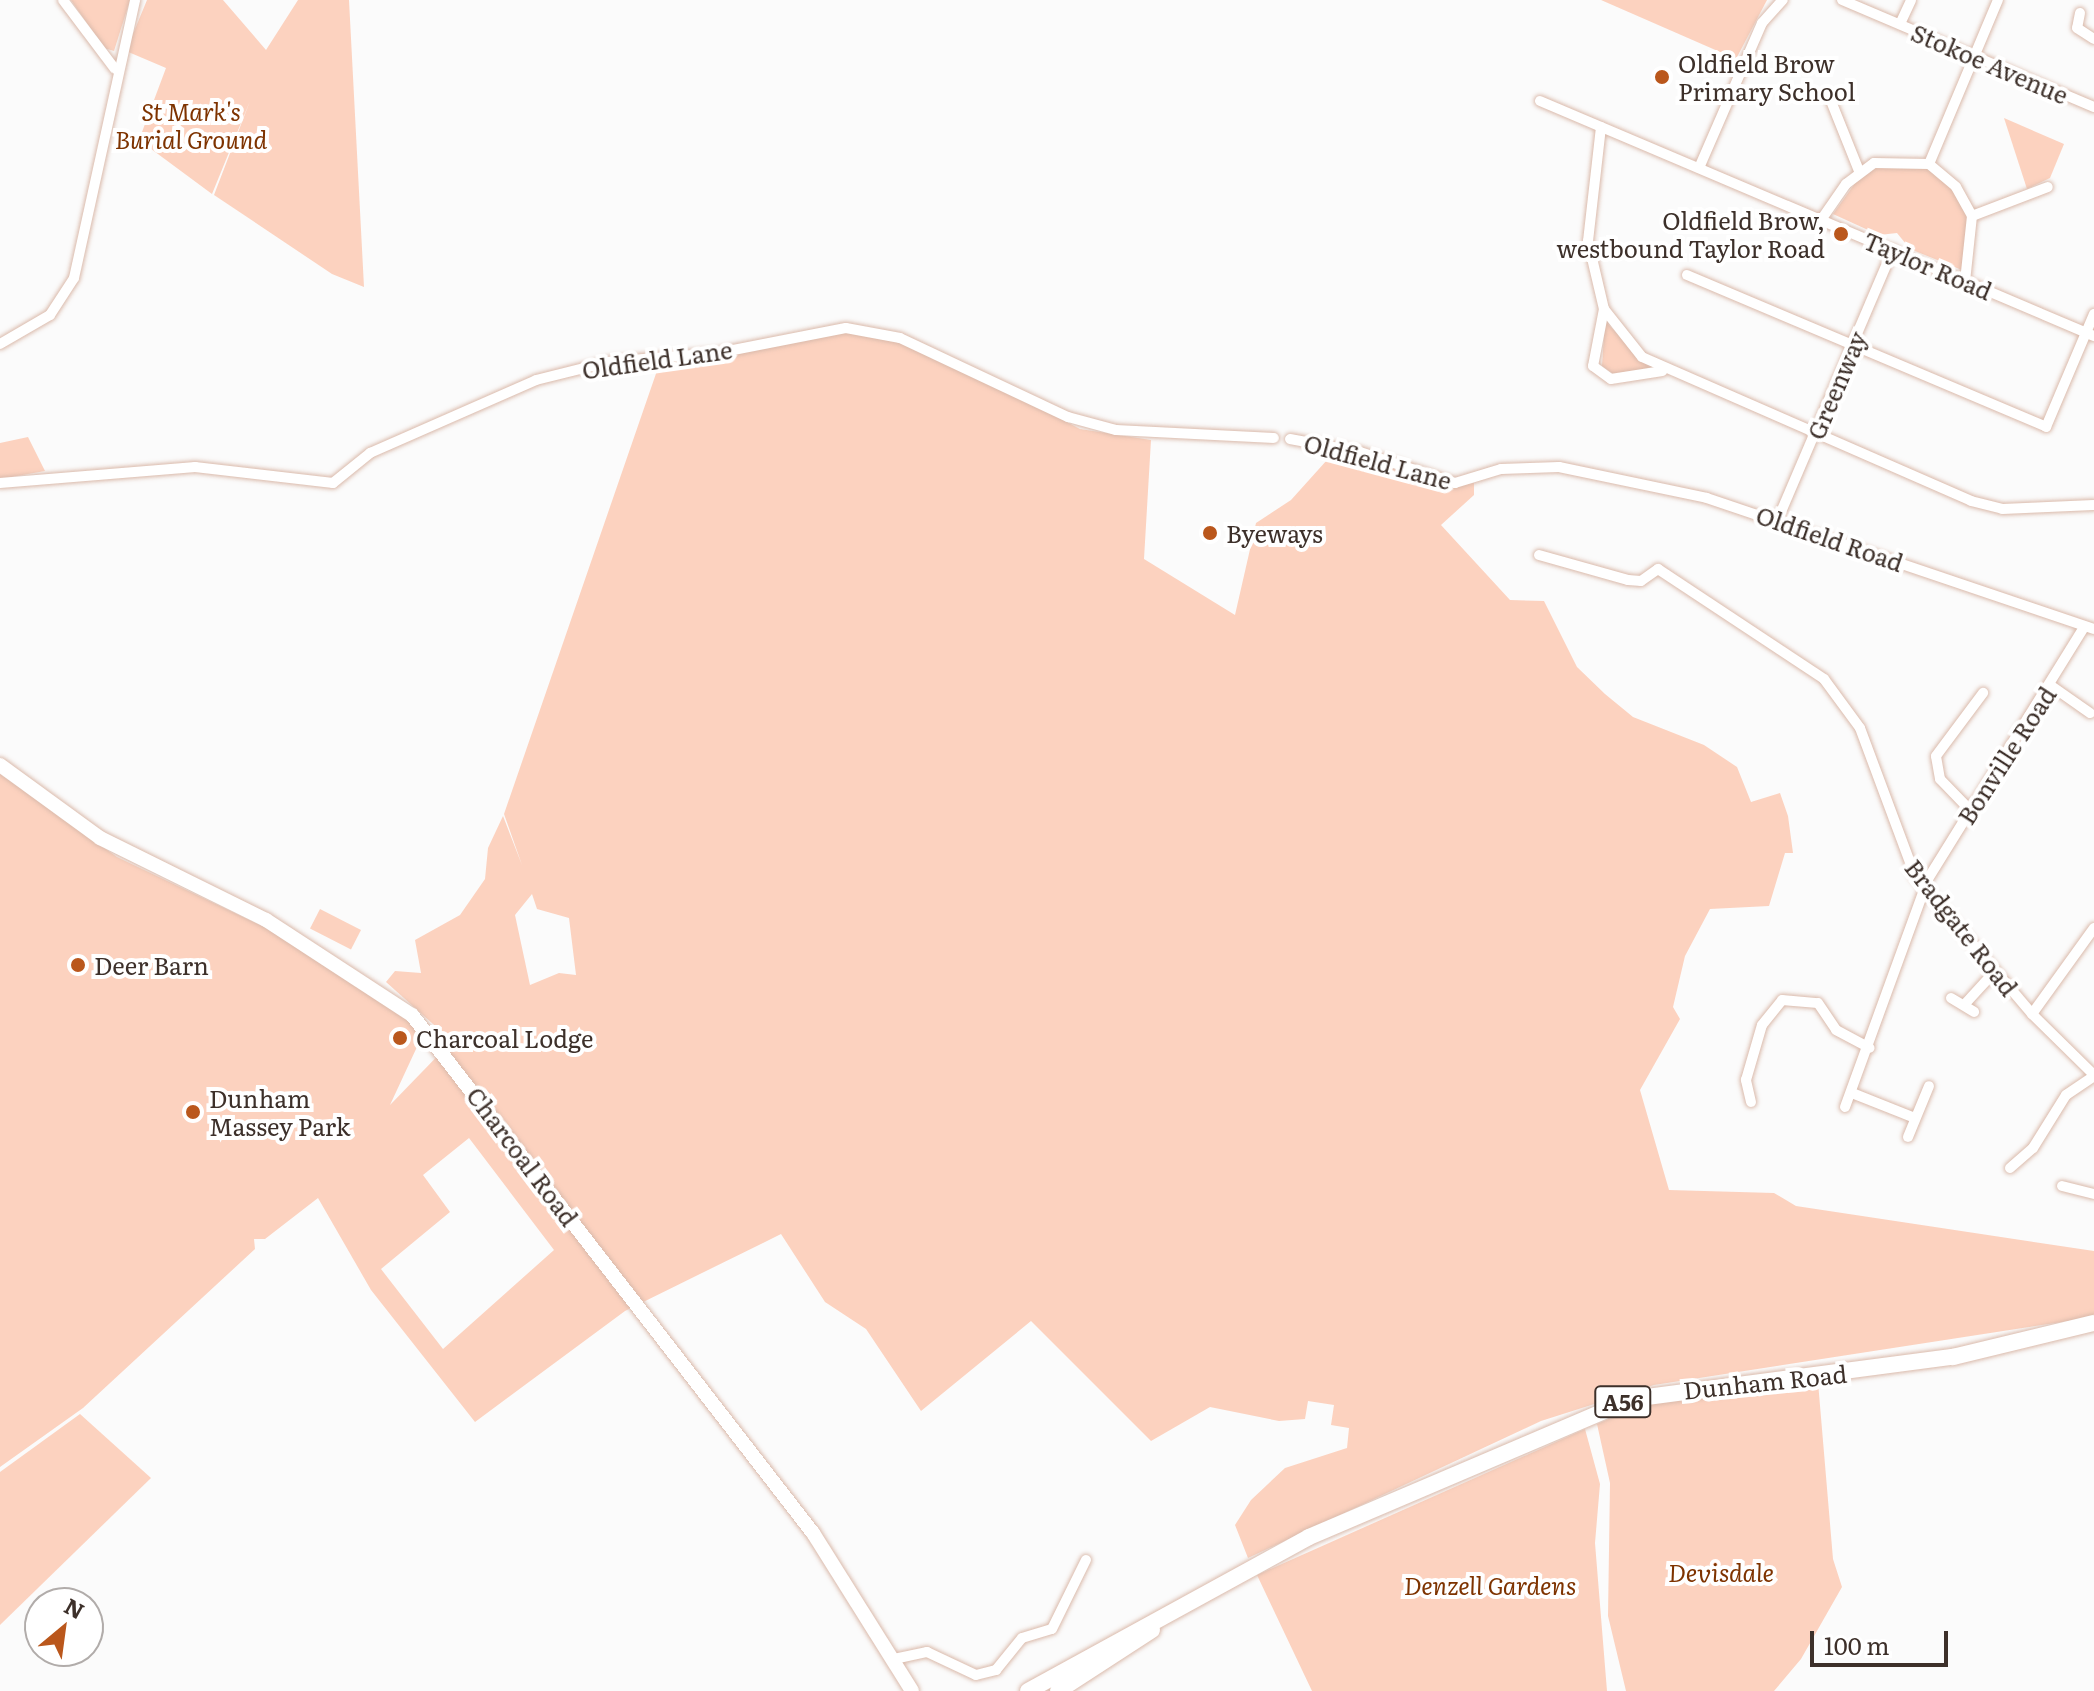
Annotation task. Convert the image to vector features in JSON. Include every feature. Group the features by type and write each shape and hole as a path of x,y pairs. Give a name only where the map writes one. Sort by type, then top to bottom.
{"highway":[{"name":"Dunham Road","path":"1028,1691 1309,1537 1632,1399 1953,1357 2094,1323"},
{"name":"Dunham Road","path":"1058,1691 1189,1603"}],"main road":[{"name":"Charcoal Road","path":"0,765 100,838 277,926 412,1015 813,1533 912,1691"}],"street":[{"path":"63,0 115,69"},
{"path":"0,344 38,325 68,292 115,69 135,0"},
{"path":"1699,168 1762,23 1783,0"},
{"name":"Stokoe Avenue","path":"1842,0 2094,107"},
{"path":"1900,24 1911,0"},
{"path":"1929,164 1998,0"},
{"path":"2080,13 2076,31 2094,39"},
{"path":"1829,96 1859,171"},
{"name":"Taylor Road","path":"1540,101 2090,335"},
{"path":"1601,127 1588,241 1604,309 1628,342 1662,371 2002,509 2094,505"},
{"path":"1821,220 1859,171 1898,158 1929,164 1956,187 1972,216 1965,281"},
{"path":"1972,216 2048,187"},
{"name":"Greenway","path":"1778,519 1893,250"},
{"path":"1687,275 2046,427 2090,335 2094,314"},
{"path":"1604,309 1593,366 1611,379 1662,371"},
{"name":"Oldfield Lane","path":"0,483 168,467 333,483 370,453 536,380 608,362 718,353 846,328 900,338 1068,417 1116,430 1274,438"},
{"name":"Oldfield Lane","path":"1290,439 1360,452 1455,483 1501,469 1559,467"},
{"name":"Oldfield Road","path":"1559,467 1778,519 2089,628"},
{"name":"Bradgate Road","path":"1539,555 1628,580 1641,581 1658,569 1835,690 1860,728 1905,859 2032,1014 2094,1076"},
{"name":"Bonville Road","path":"1845,1107 1870,1048 1926,884 1970,810 2089,628"},
{"path":"2050,685 2090,713"},
{"path":"1970,810 1940,779 1936,756 1983,693"},
{"path":"2032,1014 2094,928"},
{"path":"1951,998 1969,1008 1995,971"},
{"path":"1751,1102 1746,1080 1766,1015 1782,1000 1821,1000 1836,1030 1870,1048"},
{"path":"2016,1169 2066,1095 2094,1076"},
{"path":"1908,1137 1929,1086"},
{"path":"1852,1093 1915,1118"},
{"path":"2062,1186 2094,1194"},
{"path":"894,1659 927,1652 976,1675 996,1670 1015,1644 1052,1629 1086,1560"}],"green space":[{"path":"71,0 130,0 114,51 104,48"},
{"name":"St Mark's Burial Ground","path":"147,0 223,0 266,50 298,0 349,0 364,287 332,274 214,195 250,101 212,194 139,140 166,68 126,51"},
{"path":"1601,0 1767,0 1736,59"},
{"path":"2004,118 2064,144 2050,178 2027,189"},
{"path":"1911,161 1944,176 1970,216 1962,270 1910,249 1897,233 1879,235 1833,214 1866,168"},
{"path":"1605,321 1649,370 1615,375 1602,366"},
{"path":"844,331 901,343 971,372 1080,429 1151,440 1144,559 1235,615 1256,523 1291,500 1336,450 1445,486 1474,483 1474,495 1441,525 1510,600 1544,601 1577,667 1605,694 1633,717 1704,745 1737,767 1751,802 1780,793 1788,816 1793,853 1785,853 1769,906 1710,909 1685,956 1673,1007 1680,1019 1640,1090 1669,1190 1774,1193 1796,1206 2094,1251 2094,1317 1654,1385 1541,1421 1248,1558 1235,1525 1251,1500 1285,1468 1347,1448 1349,1428 1331,1425 1334,1405 1308,1401 1305,1419 1279,1421 1210,1407 1151,1441 1031,1321 921,1411 866,1329 825,1302 781,1234 625,1311 475,1422 371,1290 318,1198 265,1239 254,1239 255,1249 83,1408 0,1467 0,774 117,857 264,927 390,1005 423,1034 390,1105 452,1041 386,982 395,971 421,973 415,940 460,915 485,879 488,848 503,816 522,865 504,814 660,362","holes":["532,894 537,909 569,918 576,975 559,973 530,985 515,915","469,1138 554,1250 443,1349 381,1269 450,1212 423,1175"]},
{"path":"28,437 45,471 0,479 0,443"},
{"path":"320,909 361,930 351,949 310,929"},
{"name":"Devisdale","path":"1818,1382 1833,1559 1842,1587 1801,1659 1774,1691 1626,1691 1608,1616 1610,1483 1597,1424 1656,1399"},
{"path":"80,1414 151,1478 39,1587 24,1587 24,1602 0,1625 0,1472"},
{"name":"Denzell Gardens","path":"1585,1429 1600,1484 1595,1543 1607,1691 1312,1691 1257,1575"}],"place":[{"name":"Oldfield Brow Primary School","path":"1662,77"},
{"name":"Oldfield Brow, westbound Taylor Road","path":"1841,234"},
{"name":"Byeways","path":"1210,533"},
{"name":"Deer Barn","path":"78,965"},
{"name":"Charcoal Lodge","path":"400,1038"},
{"name":"Dunham Massey Park","path":"193,1112"}]}
